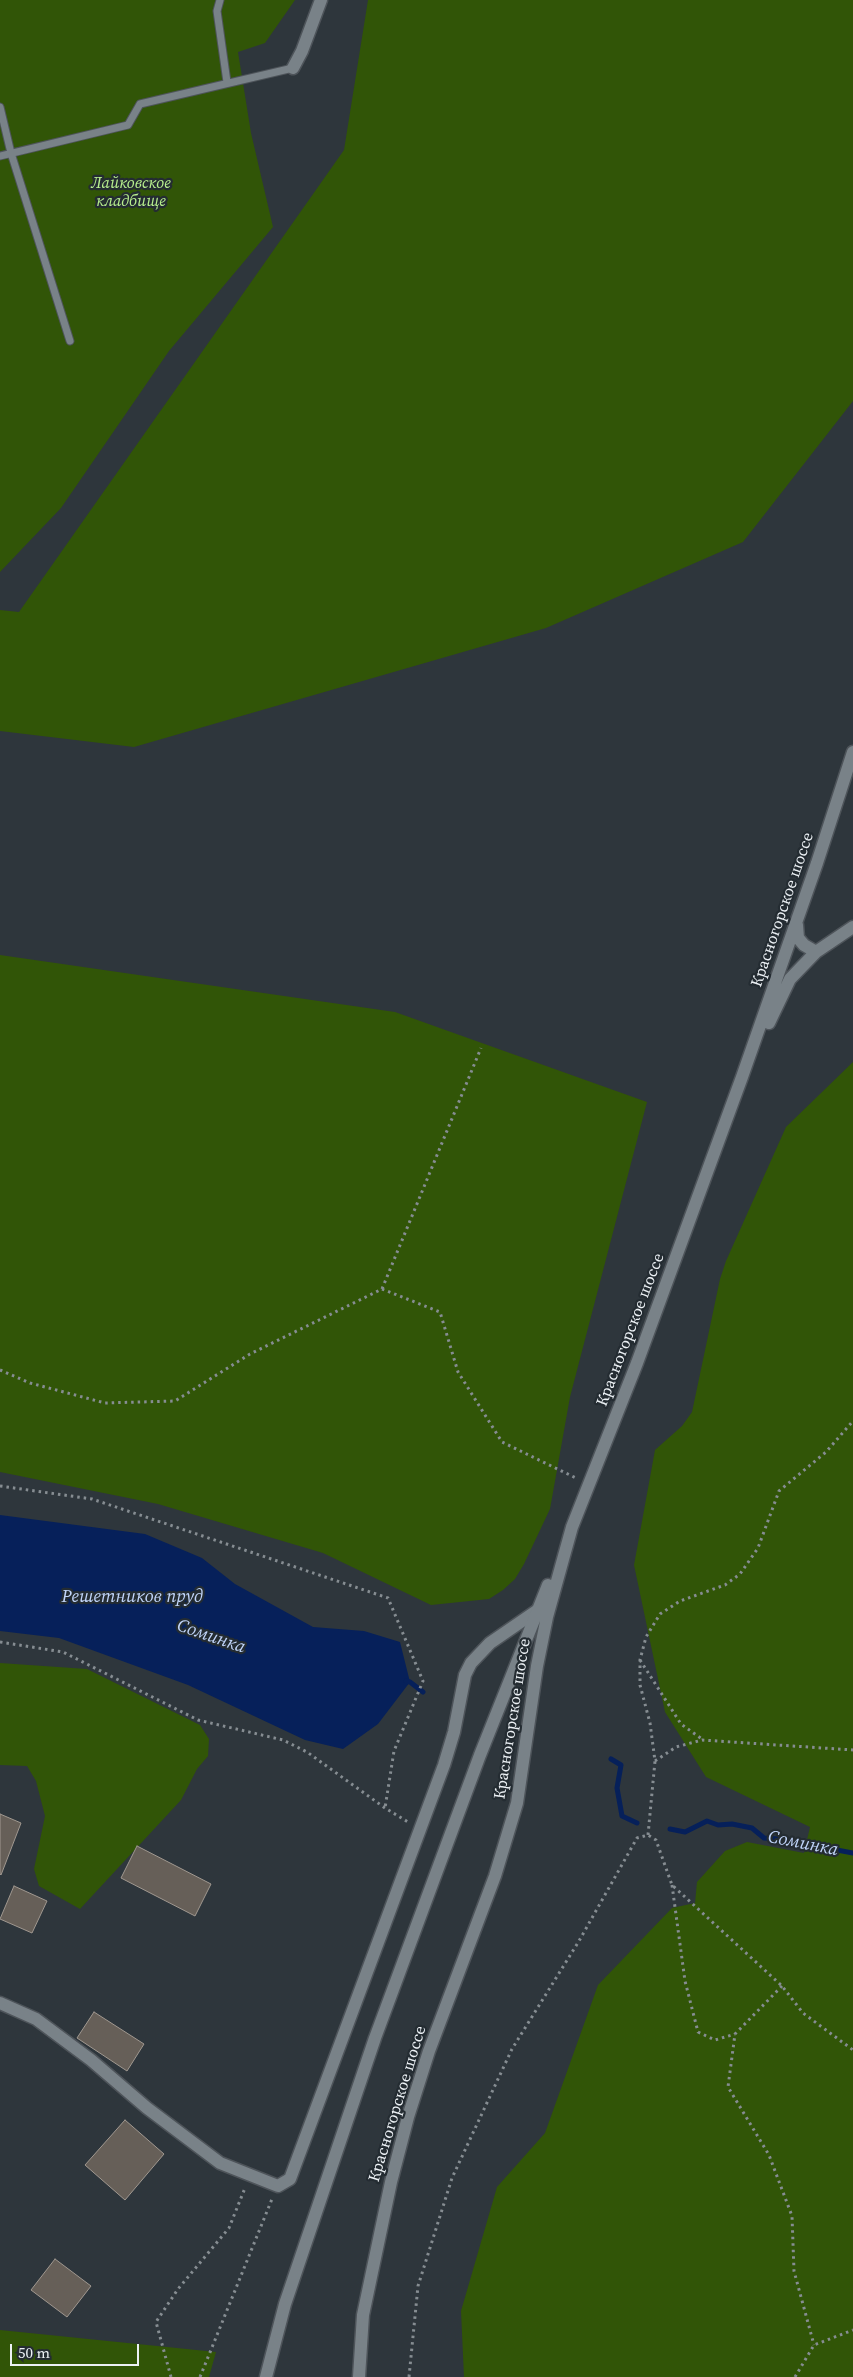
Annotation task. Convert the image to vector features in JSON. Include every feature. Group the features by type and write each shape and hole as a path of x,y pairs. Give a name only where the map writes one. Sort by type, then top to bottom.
{"main road":[{"path":"293,68 302,51 321,0"},
{"name":"Красногорское шоссе","path":"359,2377 363,2315 408,2117 429,2051 495,1876 512,1820 524,1768 536,1666 547,1617 572,1527 654,1317 742,1077 853,752"},
{"path":"796,923 798,938 804,945 816,952"},
{"name":"Красногорское шоссе","path":"742,1077 790,979 816,952 853,927"},
{"path":"266,2377 285,2304 375,2038 477,1764 572,1527"},
{"path":"0,2003 36,2019 91,2060 147,2108 220,2163 277,2186 290,2179 444,1765 454,1732 465,1675 471,1664 490,1643 538,1610"}],"lane":[{"path":"220,0 217,11 227,82"},
{"path":"0,156 128,124 140,104 293,68"},
{"path":"0,107 11,153 70,341"}],"path":[{"path":"0,1370 30,1383 105,1403 176,1401 250,1354 382,1289 482,1048"},
{"path":"382,1289 440,1312 458,1372 502,1442 589,1484"},
{"path":"648,1836 655,1761 650,1723 640,1685 640,1660 646,1637 660,1614 680,1601 725,1585 740,1574 758,1548 779,1491 826,1452 853,1421"},
{"path":"0,1486 92,1499 388,1598 424,1681 394,1751 385,1808"},
{"path":"0,1642 63,1652 198,1720 283,1740 307,1752 385,1808 415,1826"},
{"path":"640,1660 681,1724 702,1740"},
{"path":"655,1761 676,1747 702,1740 853,1750"},
{"path":"409,2377 418,2286 452,2178 512,2049 579,1941 637,1838 648,1836 656,1840 672,1885 685,1981 698,2032 715,2040 735,2034 782,1986"},
{"path":"672,1885 782,1986 804,2013 853,2050"},
{"path":"735,2034 728,2087 769,2155 792,2216 794,2271 814,2345"},
{"path":"171,2377 156,2322 178,2289 228,2228 250,2176"},
{"path":"200,2377 277,2186"},
{"path":"795,2377 814,2345 853,2330"}],"green space":[{"name":"Лайковское кладбище","path":"0,0 295,0 265,43 238,52 251,133 273,227 169,351 61,508 0,572"},
{"path":"368,0 853,0 853,401 743,542 546,628 134,747 0,731 0,610 19,612 344,150"},
{"path":"0,955 395,1012 647,1102 570,1397 550,1509 524,1564 515,1579 503,1590 489,1599 431,1605 323,1553 158,1504 0,1472"},
{"path":"853,1062 853,2377 464,2377 461,2311 497,2187 545,2133 598,1985 672,1908 695,1903 697,1882 725,1851 747,1842 804,1853 810,1827 706,1777 665,1712 634,1565 655,1450 682,1426 692,1412 720,1279 726,1261 786,1127"},
{"path":"0,1663 87,1669 200,1725 209,1739 208,1756 197,1769 181,1800 80,1909 39,1886 34,1869 45,1816 36,1781 27,1766 0,1765"},
{"path":"0,2330 216,2352 209,2377 0,2377"}],"water":[{"name":"Решетников пруд","path":"0,1515 145,1534 202,1558 235,1584 313,1627 364,1631 400,1642 410,1682 378,1724 343,1749 305,1740 188,1685 59,1638 0,1631"}],"building":[{"path":"0,1814 21,1823 1,1875 0,1874"},
{"path":"137,1846 211,1884 195,1916 121,1878"},
{"path":"14,1886 47,1901 32,1933 0,1919"},
{"path":"94,2012 144,2044 127,2071 77,2038"},
{"path":"125,2120 164,2154 125,2200 85,2165"},
{"path":"55,2259 91,2286 67,2317 31,2290"}],"waterway":[{"name":"Соминка","path":"406,1681 423,1692"},
{"name":"Соминка","path":"611,1759 621,1765 617,1788 622,1816 637,1823"},
{"name":"Соминка","path":"670,1829 685,1832 707,1821 718,1825 732,1824 752,1828 764,1838 779,1839 853,1853"}]}
